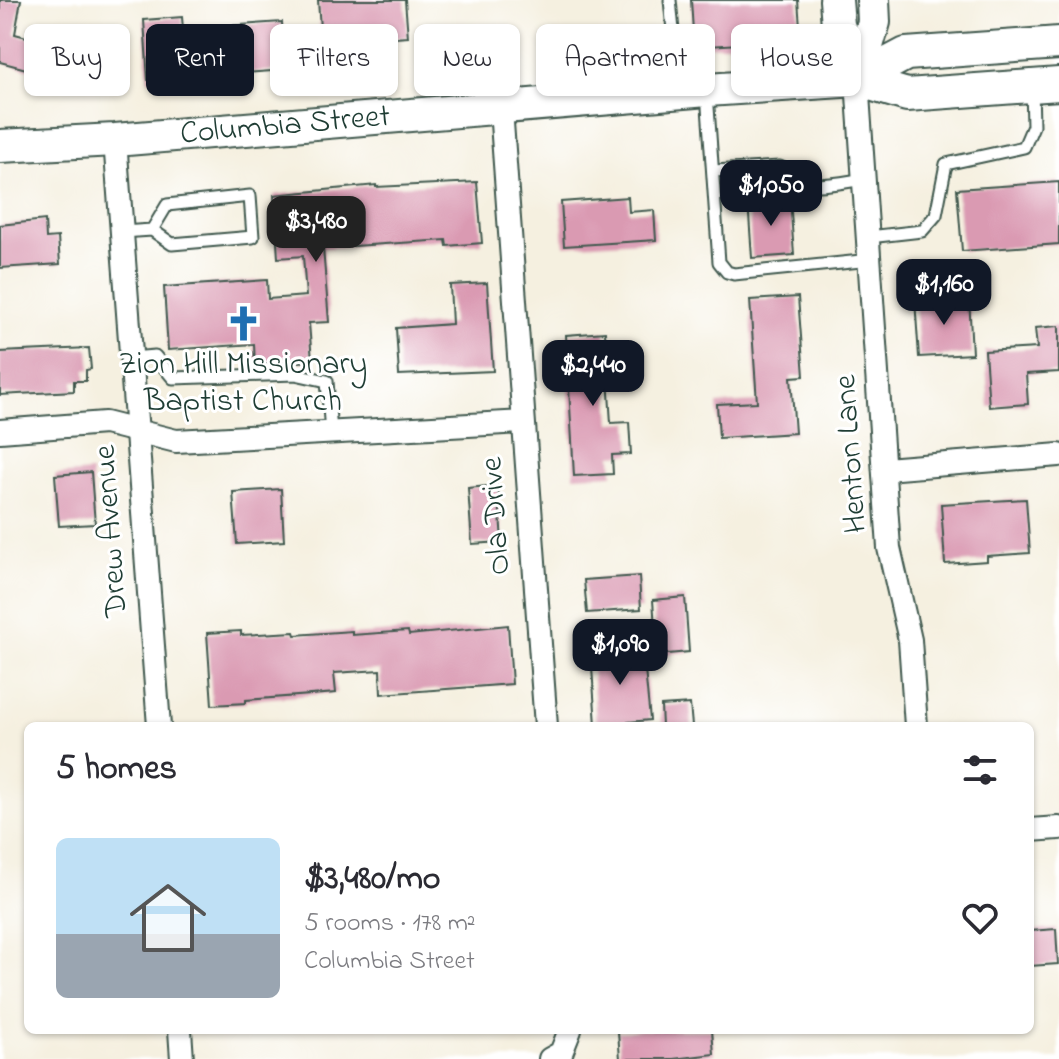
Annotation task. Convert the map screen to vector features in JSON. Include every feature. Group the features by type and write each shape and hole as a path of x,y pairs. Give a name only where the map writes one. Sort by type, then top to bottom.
{"street":[{"path":"836,0 838,24"},
{"path":"861,66 874,22 873,0"},
{"name":"Columbia Street","path":"861,78 906,54 1059,43"},
{"name":"Columbia Street","path":"861,81 907,95 1045,85"},
{"name":"Columbia Street","path":"0,146 115,140 640,96"},
{"name":"Henton Lane","path":"858,96 889,548 910,640 916,722"},
{"name":"Ola Drive","path":"501,109 546,722"},
{"name":"Drew Avenue","path":"115,140 159,722"},
{"path":"0,431 105,423 176,441 522,422"},
{"path":"885,469 1059,455"},
{"path":"1034,830 1059,828"},
{"path":"180,1034 182,1059"},
{"path":"555,1056 568,1034"}],"lane":[{"path":"670,0 676,24"},
{"path":"869,237 922,231 936,215 946,164 1024,147 1045,85"},
{"path":"694,96 713,171 719,262 727,272 734,274 871,260"},
{"path":"713,171 780,167 801,183 812,185 865,179"},
{"path":"122,232 152,230 172,244 253,237 250,196 167,205 152,230"},
{"path":"131,358 155,356 173,378 295,374 327,381 331,433"}],"building":[{"path":"0,0 21,0 15,34 24,36 24,68 0,62"},
{"path":"318,0 405,0 408,37 398,38 398,24 320,24"},
{"path":"691,0 798,0 800,24 731,24 731,45 715,46 715,24 693,24"},
{"path":"182,17 183,24 146,24 146,50 144,20"},
{"path":"282,22 270,24 270,71 254,72 254,24"},
{"path":"477,182 482,243 447,246 446,240 323,248 329,322 309,323 312,361 255,365 254,344 168,350 164,287 267,280 268,299 306,296 303,256 278,258 274,195 376,185"},
{"path":"1059,182 1059,244 962,251 957,189"},
{"path":"628,197 629,212 654,210 656,240 564,246 561,202"},
{"path":"790,198 794,255 752,258 748,201"},
{"path":"45,220 46,238 58,237 60,264 0,268 0,225"},
{"path":"487,283 493,371 399,375 396,328 452,324 450,285"},
{"path":"798,297 804,376 791,377 795,433 719,438 717,404 757,402 750,300"},
{"path":"969,297 972,354 919,357 915,300"},
{"path":"1059,326 1059,372 1026,374 1028,404 989,407 985,351 1037,348 1035,328"},
{"path":"605,332 611,423 629,422 631,454 612,455 613,474 574,476 566,335"},
{"path":"89,348 91,369 86,370 86,381 74,381 74,391 0,395 0,352"},
{"path":"91,472 95,524 59,526 55,475"},
{"path":"498,485 502,542 472,544 468,488"},
{"path":"281,489 284,541 237,544 233,492"},
{"path":"1026,499 1030,553 987,556 987,561 945,564 941,504"},
{"path":"639,576 641,609 587,613 584,580"},
{"path":"685,597 689,652 657,655 653,600"},
{"path":"508,625 512,684 381,694 380,670 334,673 336,693 212,705 207,633 294,632 295,635 352,631 352,635 408,631 409,635"},
{"path":"643,650 650,720 596,722 591,653"},
{"path":"690,704 692,722 662,722 661,706"},
{"path":"1056,929 1058,964 1034,966 1034,931"},
{"path":"618,1034 712,1034 714,1054 673,1059 620,1059"}],"place":[{"name":"Zion Hill Missionary Baptist Church","path":"243,323"}]}
